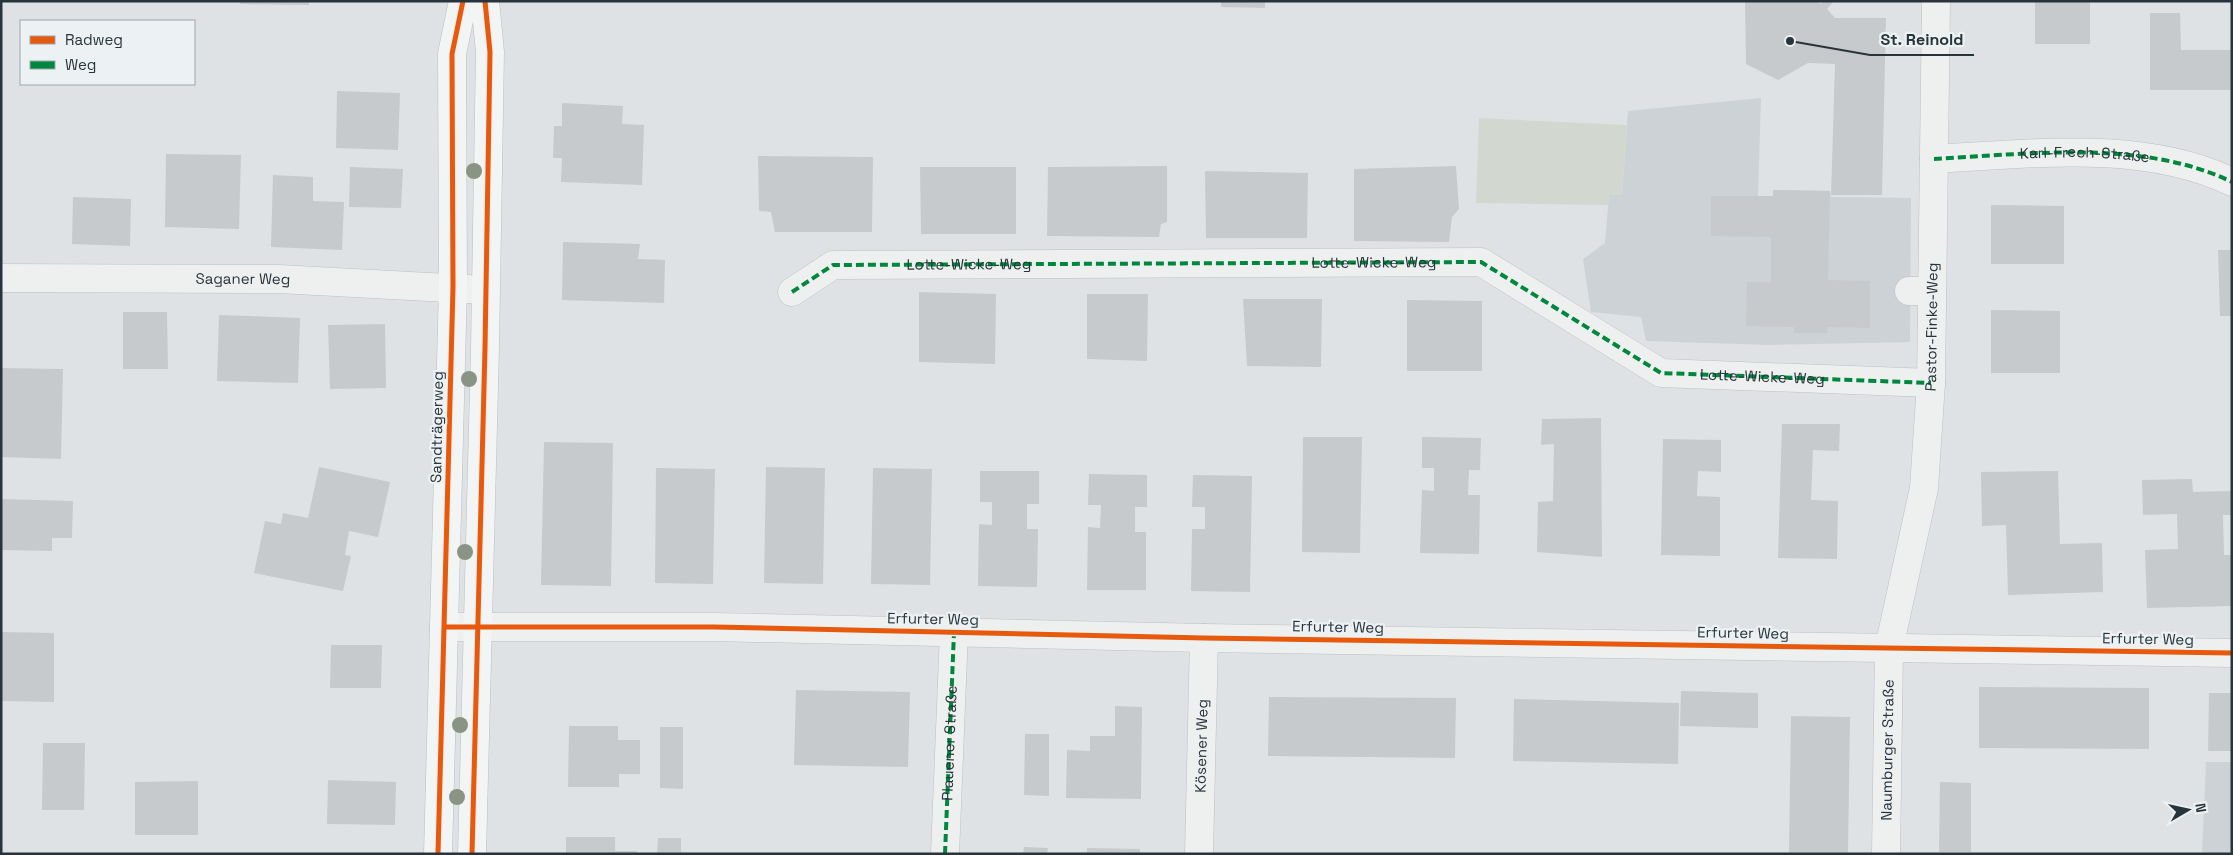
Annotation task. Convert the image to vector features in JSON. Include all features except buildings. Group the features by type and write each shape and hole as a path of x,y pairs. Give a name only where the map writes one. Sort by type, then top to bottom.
{"main road":[{"name":"Sandträgerweg","path":"438,854 453,287 452,54 463,1"},
{"path":"472,854 485,348 490,52 485,1"}],"street":[{"name":"Pastor-Finke-Weg","path":"1889,648 1924,488 1931,383 1920,291 1934,159 1936,1"},
{"name":"Karl-Frech-Straße","path":"1934,159 2065,152 2146,156 2218,176 2232,182"},
{"name":"Lotte-Wicke-Weg","path":"792,292 833,264 1481,262 1661,373 1931,383"},
{"name":"Saganer Weg","path":"1,278 279,279 485,290"},
{"name":"Erfurter Weg","path":"444,627 714,627 1204,638 2232,653"},
{"name":"Plauener Straße","path":"945,854 954,632"},
{"name":"Kösener Weg","path":"1199,854 1204,638"},
{"name":"Naumburger Straße","path":"1886,854 1889,648"}],"shaded area":[{"path":"1761,98 1758,196 1773,196 1773,190 1830,191 1831,197 1911,198 1910,342 1770,345 1646,341 1641,317 1591,312 1583,259 1605,243 1609,194 1622,195 1628,111"},
{"path":"1479,118 1627,125 1622,195 1610,194 1608,205 1476,203"},
{"path":"2206,762 2232,762 2232,854 2202,854"}],"marked path":[{"path":"1934,159 2047,153 2124,155 2198,168 2232,182"},
{"path":"792,292 833,265 1481,262 1661,373 1931,383"},
{"path":"945,854 954,632"}],"cycle path":[{"path":"438,854 453,287 452,54 463,1"},
{"path":"472,854 485,348 490,52 485,1"},
{"path":"444,627 714,627 1204,638 2232,653"}],"place":[{"name":"St. Reinold","path":"1790,41"}]}
